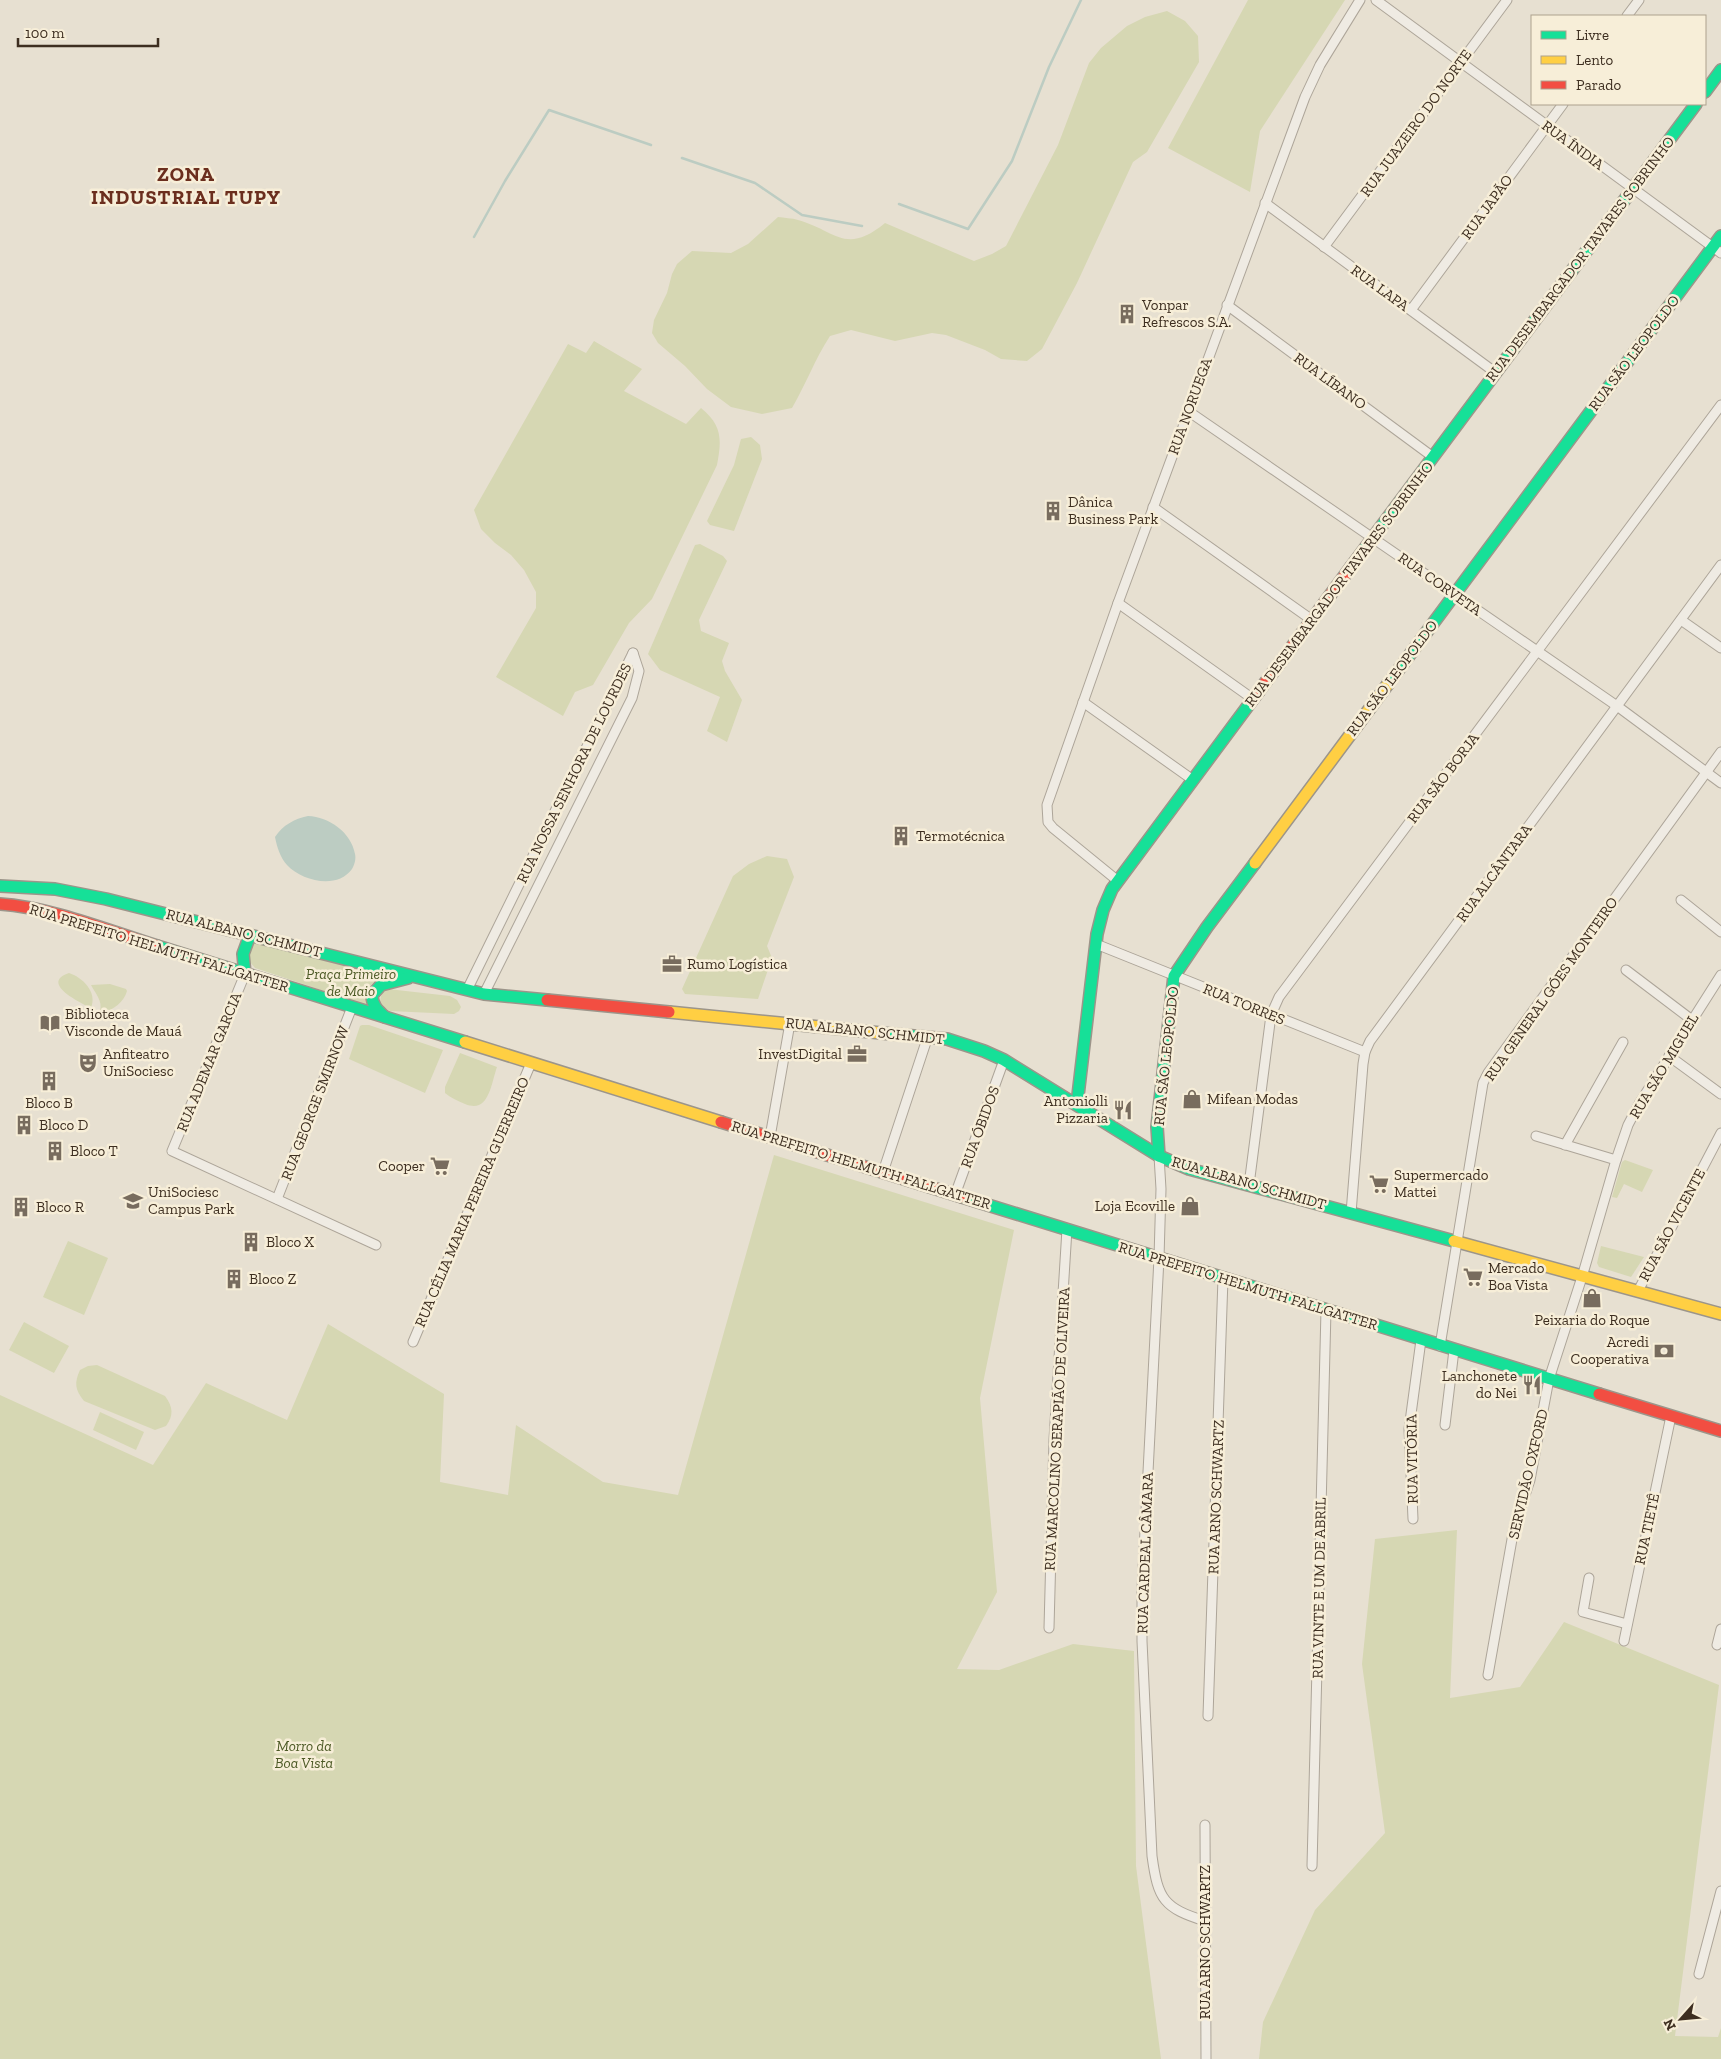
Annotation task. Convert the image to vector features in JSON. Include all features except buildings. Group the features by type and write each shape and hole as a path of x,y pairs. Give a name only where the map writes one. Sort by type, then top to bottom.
{"main road":[{"path":"1706,91 1721,70"},
{"name":"RUA DESEMBARGADOR TAVARES SOBRINHO","path":"1077,1104 1096,944 1102,910 1118,881 1695,105"},
{"name":"RUA SÃO LEOPOLDO","path":"1159,1156 1157,1127 1174,976 1207,927 1455,594 1717,250 1721,236"},
{"name":"RUA ALBANO SCHMIDT","path":"0,886 56,889 89,895 484,994 928,1036 966,1044 1004,1060 1159,1156 1189,1168 1721,1314"},
{"name":"RUA PREFEITO HELMUTH FALLGATTER","path":"0,904 18,905 50,913 1440,1346 1721,1431"},
{"path":"245,974 243,954 250,934"},
{"path":"385,1017 373,1005 371,996 376,987 386,981 399,978 424,978"}],"street":[{"name":"RUA NORUEGA","path":"1118,881 1059,834 1048,822 1047,805 1153,506 1312,81 1360,0"},
{"name":"RUA ÍNDIA","path":"1376,0 1717,250"},
{"name":"RUA JUAZEIRO DO NORTE","path":"1324,247 1507,0"},
{"path":"1628,15 1639,0"},
{"name":"RUA JAPÃO","path":"1411,310 1562,105"},
{"name":"RUA LAPA","path":"1265,203 1496,372"},
{"name":"RUA LÍBANO","path":"1227,305 1433,457"},
{"name":"RUA SÃO BORJA","path":"1248,1185 1272,1015 1279,997 1721,405"},
{"name":"RUA CORVETA","path":"1188,411 1617,706 1721,783"},
{"path":"1153,506 1312,620"},
{"name":"RUA ALCÂNTARA","path":"1351,1213 1365,1052 1370,1041 1721,565"},
{"path":"1118,602 1253,699"},
{"path":"1681,620 1721,648"},
{"name":"RUA NOSSA SENHORA DE LOURDES","path":"467,990 633,653 639,671 638,681 632,698 484,994"},
{"path":"1083,702 1193,780"},
{"name":"RUA GENERAL GÓES MONTEIRO","path":"1440,1346 1481,1093 1488,1073 1721,752"},
{"path":"580,763 595,770"},
{"path":"1681,900 1721,932"},
{"name":"RUA TORRES","path":"1096,944 1365,1052"},
{"path":"1626,970 1692,1020"},
{"name":"RUA ADEMAR GARCIA","path":"245,974 172,1151 277,1200"},
{"name":"RUA SÃO MIGUEL","path":"1582,1277 1628,1125 1639,1104 1721,975"},
{"name":"RUA GEORGE SMIRNOW","path":"277,1200 352,1007"},
{"path":"770,1137 790,1023"},
{"path":"882,1172 928,1036"},
{"path":"1565,1145 1623,1042"},
{"path":"1669,1056 1721,1094"},
{"name":"RUA ÓBIDOS","path":"955,1195 1004,1060"},
{"name":"RUA CÉLIA MARIA PEREIRA GUERREIRO","path":"413,1342 531,1063"},
{"name":"RUA SÃO VICENTE","path":"1638,1291 1721,1133"},
{"path":"1536,1136 1616,1160"},
{"name":"RUA CARDEAL CÂMARA","path":"1159,1156 1161,1189 1159,1258 1142,1606 1152,1856 1154,1874 1159,1890 1172,1909 1206,1922"},
{"path":"277,1200 376,1245"},
{"name":"RUA MARCOLINO SERAPIÃO DE OLIVEIRA","path":"1049,1628 1054,1458 1067,1229"},
{"name":"SERVIDÃO OXFORD","path":"1488,1676 1514,1528 1530,1480 1549,1379 1582,1277"},
{"name":"RUA ARNO SCHWARTZ","path":"1208,1716 1223,1278"},
{"name":"RUA VINTE E UM DE ABRIL","path":"1312,1866 1326,1310"},
{"name":"RUA VITÓRIA","path":"1413,1519 1409,1429 1421,1340"},
{"path":"1445,1425 1454,1350"},
{"name":"RUA TIETÊ","path":"1624,1641 1671,1416"},
{"path":"1590,1578 1583,1612 1628,1624"},
{"path":"1717,1644 1721,1629"},
{"name":"RUA ARNO SCHWARTZ","path":"1205,1825 1206,2059"},
{"path":"1699,1974 1721,1891"}],"green space":[{"path":"1248,0 1345,0 1260,131 1250,192 1168,148"},
{"path":"1167,11 1185,21 1198,36 1199,62 1147,152 1133,162 1077,283 1042,349 1027,361 1001,359 985,350 946,335 932,333 895,341 851,330 830,336 792,408 762,414 731,407 707,389 685,366 658,343 652,333 654,320 667,293 677,264 692,251 731,253 748,244 778,217 798,220 840,238 850,239 860,238 871,233 885,223 974,261 1006,246 1058,145 1089,63 1101,48 1127,26 1145,17"},
{"path":"594,341 642,369 624,391 686,424 701,408 717,427 720,448 717,465 652,599 629,623 593,685 575,692 563,716 496,677 536,608 536,592 524,570 511,555 481,529 474,510 568,344 586,353"},
{"path":"751,437 760,445 762,459 734,531 710,525 707,521 734,465 741,439"},
{"path":"700,544 723,556 727,561 699,620 701,631 729,643 722,661 725,671 742,700 727,742 707,731 720,697 660,670 648,654 695,545"},
{"path":"767,856 787,859 794,877 767,946 772,958 758,999 685,994 682,989 733,876 749,864"},
{"name":"Praça Primeiro de Maio","path":"255,943 387,975 377,979 370,986 369,1006 255,968 250,962 250,948"},
{"path":"69,973 79,978 88,986 93,1002 91,1008 72,997 60,987 58,982 61,977"},
{"path":"110,984 127,991 124,999 118,1005 103,1013 100,1011 100,1000 91,985"},
{"path":"388,989 450,996 457,1000 461,1007 454,1014 390,1011 381,1006 380,1003 381,996"},
{"path":"369,1025 443,1050 425,1093 349,1059 360,1026"},
{"path":"460,1053 497,1067 488,1096 479,1105 465,1104 445,1093 445,1087"},
{"name":"Morro da Boa Vista","path":"774,1155 1014,1230 980,1398 997,1592 957,1669 999,1670 1073,1644 1134,1651 1136,1866 1161,2059 0,2059 0,1395 153,1465 206,1383 287,1420 328,1324 444,1394 440,1482 508,1495 516,1425 603,1482 678,1495"},
{"path":"1625,1160 1653,1170 1642,1192 1624,1184 1617,1198 1612,1197 1622,1162"},
{"path":"68,1241 108,1258 84,1315 43,1297"},
{"path":"1601,1246 1644,1257 1631,1277 1599,1267 1597,1263"},
{"path":"24,1322 69,1346 54,1373 9,1350"},
{"path":"97,1365 165,1396 172,1411 166,1426 155,1430 84,1401 76,1386 78,1375 80,1370 88,1366"},
{"path":"100,1412 144,1432 136,1450 93,1430"},
{"path":"1457,1530 1450,1698 1520,1687 1564,1622 1719,1685 1675,2036 1718,2037 1721,2028 1721,2059 1259,2059 1263,2022 1315,1910 1385,1833 1362,1664 1375,1539"}],"shaded area":[{"path":"308,816 324,819 338,827 349,839 353,846 355,859 352,869 346,876 329,881 310,879 293,871 282,859 275,837 289,823"}],"waterway":[{"path":"899,204 968,229 1012,161 1049,67 1081,0"},
{"path":"474,237 505,181 549,110 651,145"},
{"path":"682,158 755,183 802,215 862,226"}],"traffic: fast":[{"path":"1706,91 1721,70"},
{"path":"1351,567 1695,105"},
{"path":"1388,684 1721,236"},
{"path":"1077,1104 1097,934 1103,910 1112,889 1259,691"},
{"path":"1159,1156 1157,1127 1174,976 1207,927 1255,863"},
{"path":"0,886 55,889 106,899 484,994 547,1000"},
{"path":"245,974 243,954 250,935"},
{"path":"157,946 465,1042"},
{"path":"385,1017 373,1002 372,995 381,985 408,978"},
{"path":"881,1033 947,1039 984,1051 1004,1060 1159,1156 1189,1169 1454,1241"},
{"path":"962,1197 1599,1394"}],"traffic: slow":[{"path":"1255,863 1388,684"},
{"path":"669,1012 881,1033"},
{"path":"465,1042 721,1122"},
{"path":"1454,1241 1721,1314"}],"traffic: jam":[{"path":"1259,691 1351,567"},
{"path":"0,904 19,906 59,915 157,946"},
{"path":"547,1000 669,1012"},
{"path":"721,1122 962,1197"},
{"path":"1599,1394 1721,1431"}],"place":[{"name":"Vonpar Refrescos S.A.","path":"1127,314"},
{"name":"Dânica Business Park","path":"1053,511"},
{"name":"Termotécnica","path":"901,836"},
{"name":"Rumo Logística","path":"672,964"},
{"name":"Biblioteca Visconde de Mauá","path":"50,1023"},
{"name":"InvestDigital","path":"857,1054"},
{"name":"Anfiteatro UniSociesc","path":"88,1063"},
{"name":"Bloco B","path":"49,1081"},
{"name":"Mifean Modas","path":"1192,1099"},
{"name":"Antoniolli Pizzaria","path":"1123,1110"},
{"name":"Bloco D","path":"24,1125"},
{"name":"Bloco T","path":"55,1151"},
{"name":"Cooper","path":"440,1166"},
{"name":"Supermercado Mattei","path":"1379,1184"},
{"name":"UniSociesc Campus Park","path":"133,1201"},
{"name":"Loja Ecoville","path":"1190,1206"},
{"name":"Bloco R","path":"21,1207"},
{"name":"Bloco X","path":"251,1242"},
{"name":"Mercado Boa Vista","path":"1473,1277"},
{"name":"Bloco Z","path":"234,1279"},
{"name":"Peixaria do Roque","path":"1592,1298"},
{"name":"Acredi Cooperativa","path":"1664,1351"},
{"name":"Lanchonete do Nei","path":"1532,1385"}],"district":[{"name":"ZONA INDUSTRIAL TUPY","path":"186,186"}]}
